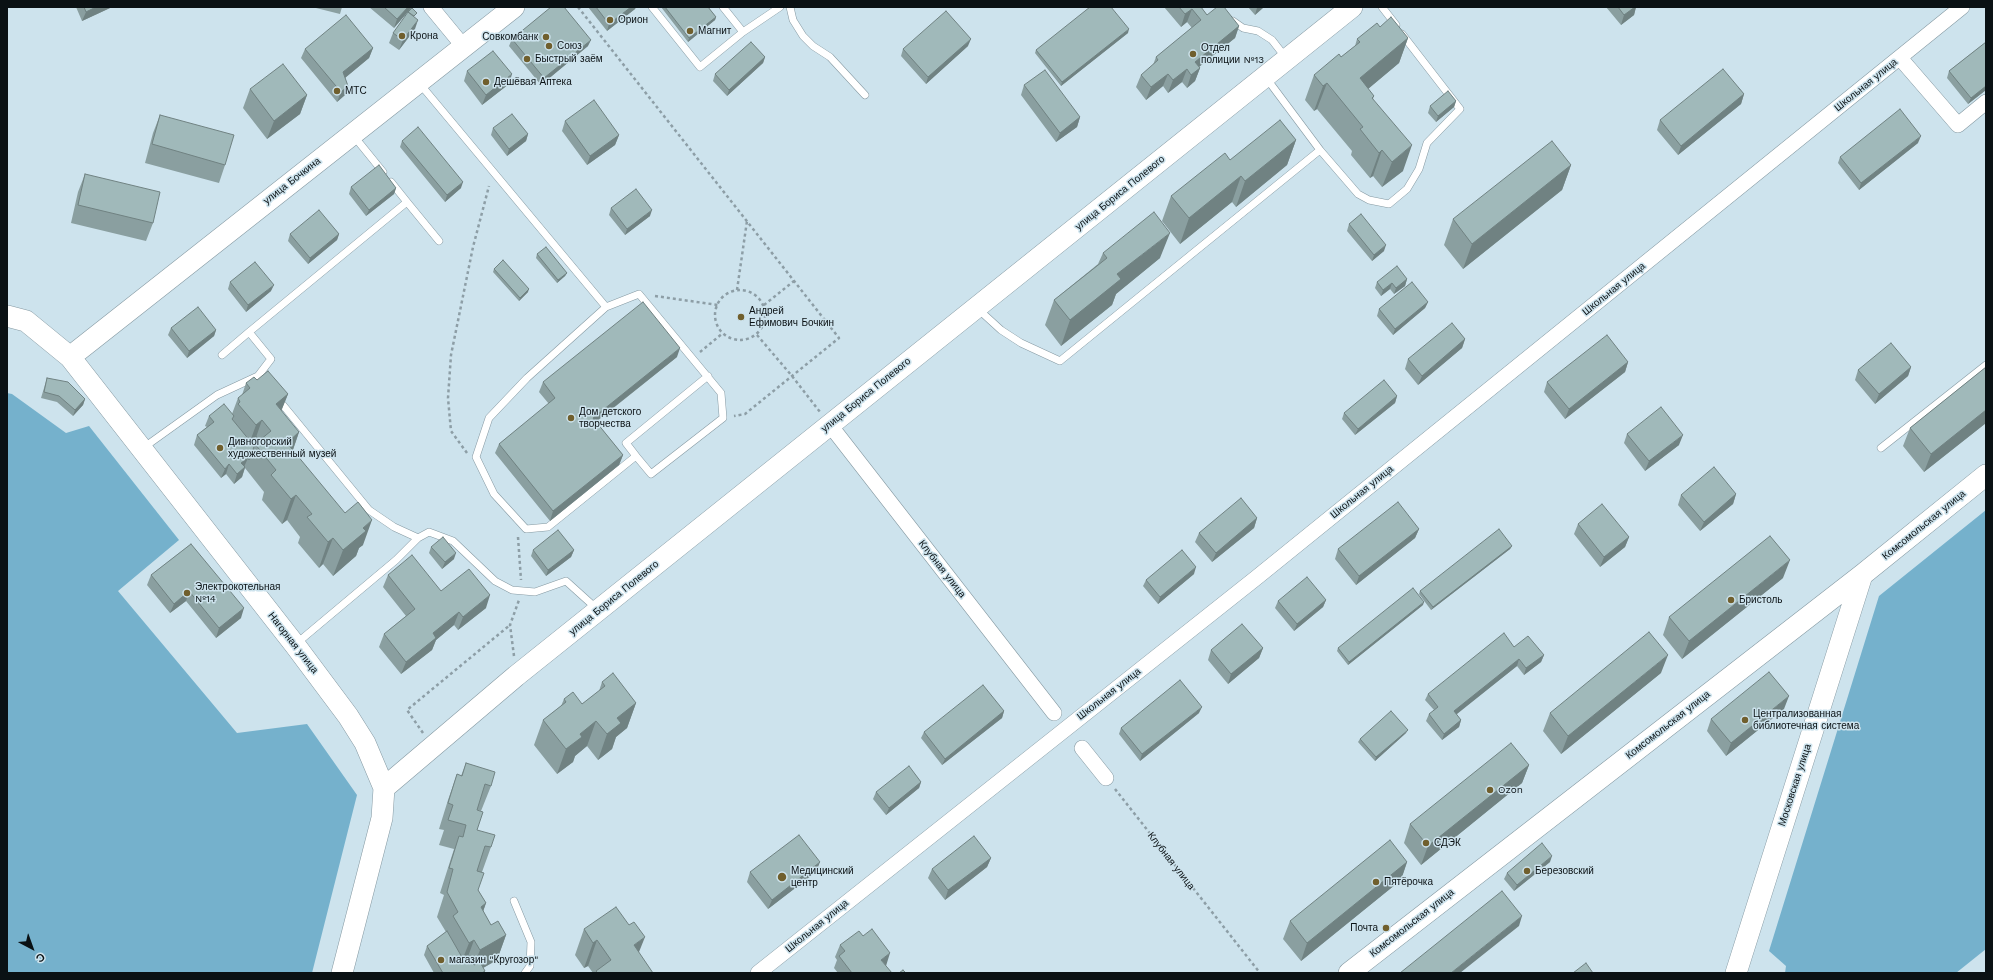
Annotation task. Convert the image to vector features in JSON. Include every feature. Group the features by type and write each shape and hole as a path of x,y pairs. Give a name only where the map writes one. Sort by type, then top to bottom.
{"main road":[{"name":"улица Бочкина","path":"70,356 514,7"},
{"name":"улица Бориса Полевого","path":"384,788 516,676 976,307 1288,60 1352,7"},
{"name":"Нагорная улица","path":"7,316 26,321 70,356 295,645 348,716 365,742 384,788 382,818 342,973"},
{"name":"Комсомольская улица","path":"1349,973 1862,575 1986,475"},
{"name":"Московская улица","path":"1736,973 1862,575"}],"street":[{"path":"431,7 464,47"},
{"name":"Школьная улица","path":"758,973 1256,578 1962,7"},
{"path":"1900,58 1958,124 1986,102"},
{"name":"Клубная улица","path":"830,425 1054,713"},
{"path":"1082,748 1106,778"}],"lane":[{"path":"652,7 700,67 743,32 780,7"},
{"path":"723,7 743,32"},
{"path":"790,7 793,20 803,36 813,46 830,57 865,95"},
{"path":"1265,77 1320,150 1358,194 1369,200 1389,204 1406,189 1420,169 1427,143 1460,109 1382,7"},
{"path":"1224,14 1243,28 1258,31 1272,40 1288,60"},
{"path":"419,82 606,307"},
{"path":"352,134 438,241"},
{"path":"976,307 1001,330 1021,343 1060,360 1320,150"},
{"path":"222,355 407,202"},
{"path":"636,456 548,527 526,529 494,494 476,457 489,418 527,378 606,307 639,294 708,376 721,393 723,418 651,474 626,443 708,376"},
{"path":"141,449 217,395 258,376 272,359 249,332"},
{"path":"1881,448 1986,366"},
{"path":"258,376 263,382"},
{"path":"273,394 369,510 394,527 418,538"},
{"path":"295,645 396,560 418,538 429,532 452,541 495,581 512,590 535,592 566,581 598,610"},
{"path":"514,902 531,942 530,966 525,973"}],"path":[{"path":"578,7 839,338 745,414 723,418"},
{"path":"480,465 463,449 451,431 448,398 451,355 473,247 493,172"},
{"path":"737,290 747,221"},
{"path":"764,305 794,281"},
{"path":"737,290 753,293 764,305 765,321 757,335 743,341 736,340 723,334 719,329 715,317 718,304 723,298 737,290"},
{"path":"639,294 718,304"},
{"path":"693,358 723,334"},
{"path":"757,335 792,376 830,425"},
{"path":"516,676 510,624 522,592 517,519"},
{"path":"432,746 408,710 510,624"},
{"name":"Клубная улица","path":"1106,778 1260,973"}],"shaded area":[{"path":"7,393 12,394 66,433 89,426 179,540 118,591 237,733 307,724 357,795 312,973 7,973"},
{"path":"1986,510 1986,949 1956,973 1785,973 1786,966 1769,951 1879,596"}],"building":[{"path":"84,7 96,7 86,12"},
{"path":"384,7 408,7 397,19"},
{"name":"Союз","path":"551,7 564,7 591,40 544,78 512,39"},
{"path":"596,7 631,7 609,24"},
{"name":"Магнит","path":"665,7 708,7 716,17 689,38"},
{"path":"1090,7 1111,7 1129,29 1062,82 1036,50"},
{"name":"Отдел полиции №13","path":"1179,7 1201,7 1207,15 1217,7 1224,7 1239,26 1195,62 1200,68 1191,75 1187,69 1173,80 1168,74 1151,87 1141,75 1158,60 1156,57 1201,20 1192,9 1185,14"},
{"path":"1618,7 1635,7 1624,15"},
{"path":"412,8 417,13 414,16 408,12"},
{"path":"946,11 971,39 928,77 903,49"},
{"path":"408,12 418,20 403,40 393,33"},
{"path":"346,15 373,48 343,72 348,86 341,92 305,49"},
{"path":"1391,17 1408,38 1360,78 1374,96 1372,98 1412,145 1392,162 1382,150 1379,153 1360,129 1363,127 1327,83 1323,86 1314,75 1339,54 1341,57 1360,42 1357,39 1377,23 1380,27"},
{"path":"751,42 765,57 729,90 715,74"},
{"path":"1986,42 1986,86 1971,98 1949,71"},
{"path":"493,51 512,74 486,95 467,71"},
{"path":"283,64 307,95 274,121 250,89"},
{"path":"1723,69 1744,94 1681,146 1660,120"},
{"path":"1045,70 1080,117 1060,133 1024,85"},
{"path":"1448,91 1456,101 1438,116 1430,106"},
{"path":"594,100 619,135 590,156 565,121"},
{"path":"1900,109 1921,136 1861,183 1840,157"},
{"path":"512,114 528,134 509,149 493,128"},
{"path":"160,115 234,135 225,165 152,144"},
{"path":"1280,120 1296,140 1245,181 1241,176 1189,218 1171,196 1225,153 1230,160"},
{"path":"418,127 463,182 447,195 402,141"},
{"path":"1552,141 1571,165 1472,244 1453,219"},
{"path":"379,165 396,188 369,210 351,187"},
{"path":"85,174 160,192 153,223 78,205"},
{"path":"636,189 652,210 627,229 611,208"},
{"path":"319,210 339,234 310,258 290,234"},
{"path":"1154,212 1170,233 1117,274 1121,279 1070,320 1054,300 1107,258 1103,253"},
{"path":"1361,214 1386,245 1374,255 1349,224"},
{"path":"546,247 567,273 558,280 537,254"},
{"path":"503,260 529,289 520,298 494,269"},
{"path":"255,262 274,285 248,305 230,282"},
{"path":"1397,266 1407,279 1396,288 1392,283 1383,290 1377,282"},
{"path":"1412,282 1428,302 1395,329 1379,309"},
{"name":"Дом детского творчества","path":"643,302 680,348 593,418 623,455 553,511 499,444 555,398 543,382"},
{"path":"198,307 216,330 189,351 171,328"},
{"path":"1452,323 1465,339 1422,376 1408,359"},
{"path":"1607,335 1628,362 1569,409 1547,382"},
{"path":"1891,343 1911,367 1879,394 1858,370"},
{"path":"1986,367 1986,410 1931,454 1910,428"},
{"path":"268,371 288,394 276,404 299,432 287,443 345,513 358,502 372,520 363,528 366,531 343,550 333,538 328,542 307,517 312,514 296,495 291,499 271,475 276,470 255,444 271,431 262,420 256,425 238,404 240,402 238,398 250,388 246,383 254,377 257,380"},
{"path":"47,378 68,382 85,399 75,410 59,396 44,392"},
{"path":"1384,380 1397,396 1358,429 1344,413"},
{"name":"Дивногорский художественный музей","path":"224,404 234,416 232,419 250,441 256,436 260,441 255,444 249,460 248,458 241,463 245,467 237,474 229,464 225,469 197,435 214,422 209,416"},
{"path":"1661,407 1683,435 1649,461 1627,434"},
{"path":"1714,467 1736,494 1704,522 1681,495"},
{"path":"1241,498 1257,518 1216,553 1199,533"},
{"path":"1398,502 1419,529 1359,576 1338,549"},
{"path":"1602,504 1629,537 1604,557 1578,524"},
{"path":"1499,529 1512,546 1433,607 1420,591"},
{"path":"558,530 574,550 548,570 533,550"},
{"path":"1770,536 1790,560 1689,641 1669,617"},
{"path":"443,537 456,553 445,562 431,547"},
{"name":"Электрокотельная №14","path":"191,544 244,608 219,628 189,591 174,604 151,575"},
{"path":"1182,550 1196,567 1160,597 1146,580"},
{"path":"412,555 441,591 469,569 490,595 463,617 459,612 433,633 436,638 406,662 384,634 415,609 388,575"},
{"path":"1307,577 1326,600 1297,624 1278,601"},
{"path":"1413,588 1424,602 1349,662 1338,648"},
{"path":"1242,624 1263,648 1231,674 1211,650"},
{"path":"1649,632 1668,655 1568,736 1550,713"},
{"path":"1504,633 1514,647 1528,636 1544,655 1526,668 1519,659 1454,711 1461,720 1444,734 1429,714 1438,707 1428,694"},
{"name":"Централизованная библиотечная система","path":"1769,672 1789,696 1731,743 1711,719"},
{"path":"613,673 636,703 617,718 621,723 607,734 596,721 580,734 582,737 566,749 543,720 566,702 564,699 573,692 582,704 605,686 602,682"},
{"path":"1180,680 1202,707 1142,754 1121,728"},
{"path":"983,685 1004,711 945,759 924,732"},
{"path":"1391,711 1408,730 1376,757 1360,739"},
{"path":"1511,743 1529,765 1428,846 1410,824"},
{"path":"466,763 495,772 491,786 485,784 477,810 483,812 477,830 495,835 491,847 485,846 477,871 484,873 478,890 486,903 481,907 491,925 498,921 506,935 480,950 474,940 469,943 453,916 458,912 447,892 453,869 449,868 459,836 463,837 466,825 448,820 453,805 448,803 457,774 462,776"},
{"path":"909,766 921,782 889,808 876,792"},
{"name":"Медицинский центр","path":"799,835 820,862 772,900 750,872"},
{"path":"974,836 991,858 948,890 932,869"},
{"path":"1390,840 1407,862 1307,943 1290,921"},
{"name":"Березовский","path":"1542,843 1552,856 1517,885 1507,873"},
{"path":"1502,891 1522,916 1451,973 1400,973"},
{"path":"616,907 629,925 634,922 645,937 634,945 653,973 598,973 596,971 611,960 597,940 593,943 584,929"},
{"path":"872,929 890,953 881,960 892,973 852,973 839,956 845,951 840,945 859,931 863,936"},
{"path":"447,931 463,959 468,955 474,965 480,962 485,971 482,973 443,973 427,946"},
{"path":"1586,963 1593,973 1573,973"},
{"path":"903,970 906,973 899,973"}],"place":[{"name":"Орион","path":"610,20"},
{"name":"Магнит","path":"690,31"},
{"name":"Крона","path":"402,36"},
{"name":"Совкомбанк","path":"546,37"},
{"name":"Союз","path":"549,46"},
{"name":"Отдел полиции №13","path":"1193,54"},
{"name":"Быстрый заём","path":"527,59"},
{"name":"Дешёвая Аптека","path":"486,82"},
{"name":"МТС","path":"337,91"},
{"name":"Андрей Ефимович Бочкин","path":"741,317"},
{"name":"Дом детского творчества","path":"571,418"},
{"name":"Дивногорский художественный музей","path":"220,448"},
{"name":"Электрокотельная №14","path":"187,593"},
{"name":"Бристоль","path":"1731,600"},
{"name":"Централизованная библиотечная система","path":"1745,720"},
{"name":"Ozon","path":"1490,790"},
{"name":"СДЭК","path":"1426,843"},
{"name":"Березовский","path":"1527,871"},
{"name":"Медицинский центр","path":"782,877"},
{"name":"Пятёрочка","path":"1376,882"},
{"name":"Почта","path":"1386,928"},
{"name":"магазин \"Кругозор\"","path":"441,960"}]}
